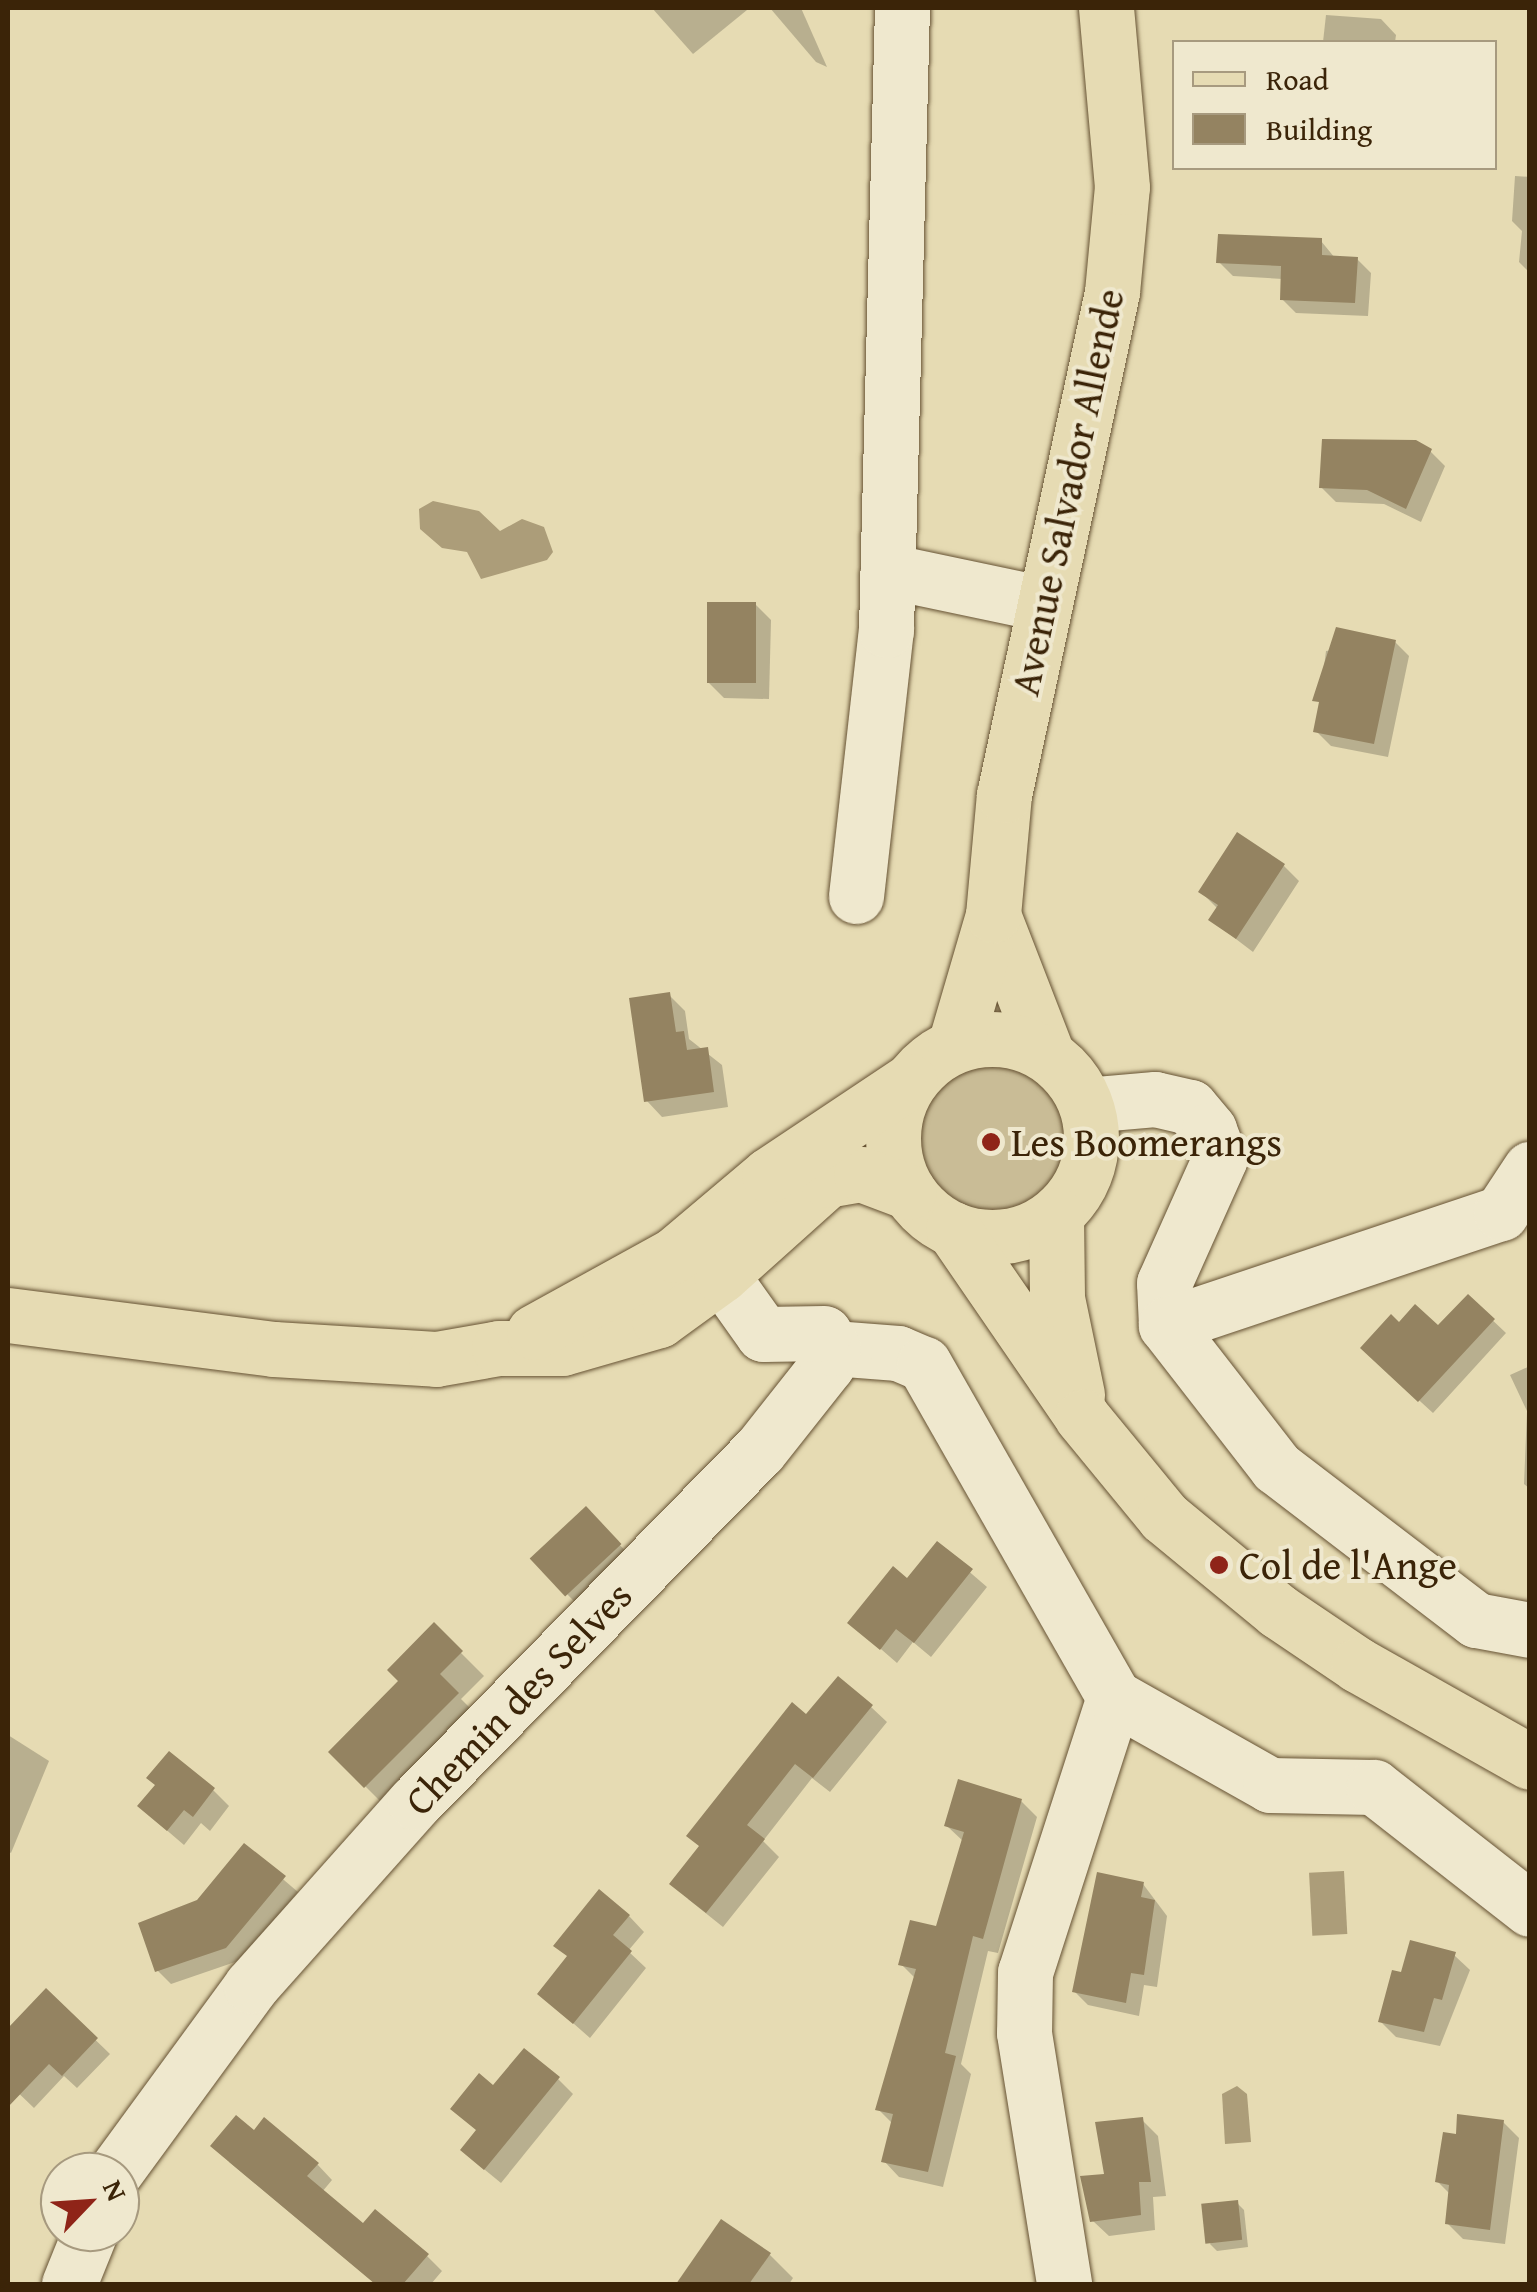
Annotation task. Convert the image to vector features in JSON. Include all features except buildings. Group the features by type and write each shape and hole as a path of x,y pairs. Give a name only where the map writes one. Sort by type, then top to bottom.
{"main road":[{"name":"Avenue Salvador Allende","path":"955,1045 993,915 1004,795 1112,292 1122,187 1106,8"},
{"name":"Avenue Salvador Allende","path":"993,915 1046,1054"},
{"path":"499,1348 674,1255 769,1175 910,1081 955,1045 1002,1038 1046,1054 1070,1076 1086,1105 1088,1165 1056,1215 1057,1298 1082,1417"},
{"path":"909,1192 893,1136 910,1081"},
{"path":"8,1315 274,1349 436,1359 499,1348 562,1348 659,1320 722,1275 827,1180 861,1174 909,1192 953,1229 1082,1417 1164,1516 1278,1611 1358,1665 1530,1762"},
{"path":"953,1229 1006,1236 1056,1215"}],"street":[{"path":"856,896 888,571 902,8"},
{"path":"888,571 1045,604"},
{"path":"1086,1105 1155,1099 1190,1107 1214,1144 1220,1158 1164,1283 1166,1325 1276,1467 1476,1620 1530,1630"},
{"path":"1166,1325 1501,1213 1530,1169"},
{"path":"769,1175 764,1203 716,1252 722,1275 763,1334 824,1333 833,1348 898,1354 924,1364 1114,1697 1270,1784 1374,1787 1530,1910"},
{"name":"Chemin des Selves","path":"130,2152 251,1986 415,1802 758,1450 827,1365 833,1348"},
{"path":"1064,2284 1024,2034 1025,1972 1114,1697"},
{"path":"69,2284 82,2252"}],"shaded area":[{"path":"433,501 479,511 500,531 522,519 544,527 553,552 547,560 481,579 467,552 442,548 420,529 419,509"},
{"path":"994,1065 1022,1071 1045,1087 1061,1110 1067,1138 1061,1166 1045,1189 1022,1205 994,1211 966,1205 943,1189 927,1166 921,1138 927,1110 943,1087 966,1071"},
{"path":"1344,1871 1347,1934 1312,1936 1309,1873"},
{"path":"1237,2086 1247,2094 1251,2142 1225,2144 1222,2094"}],"place":[{"name":"Les Boomerangs","path":"991,1142"},
{"name":"Col de l'Ange","path":"1219,1565"}]}
